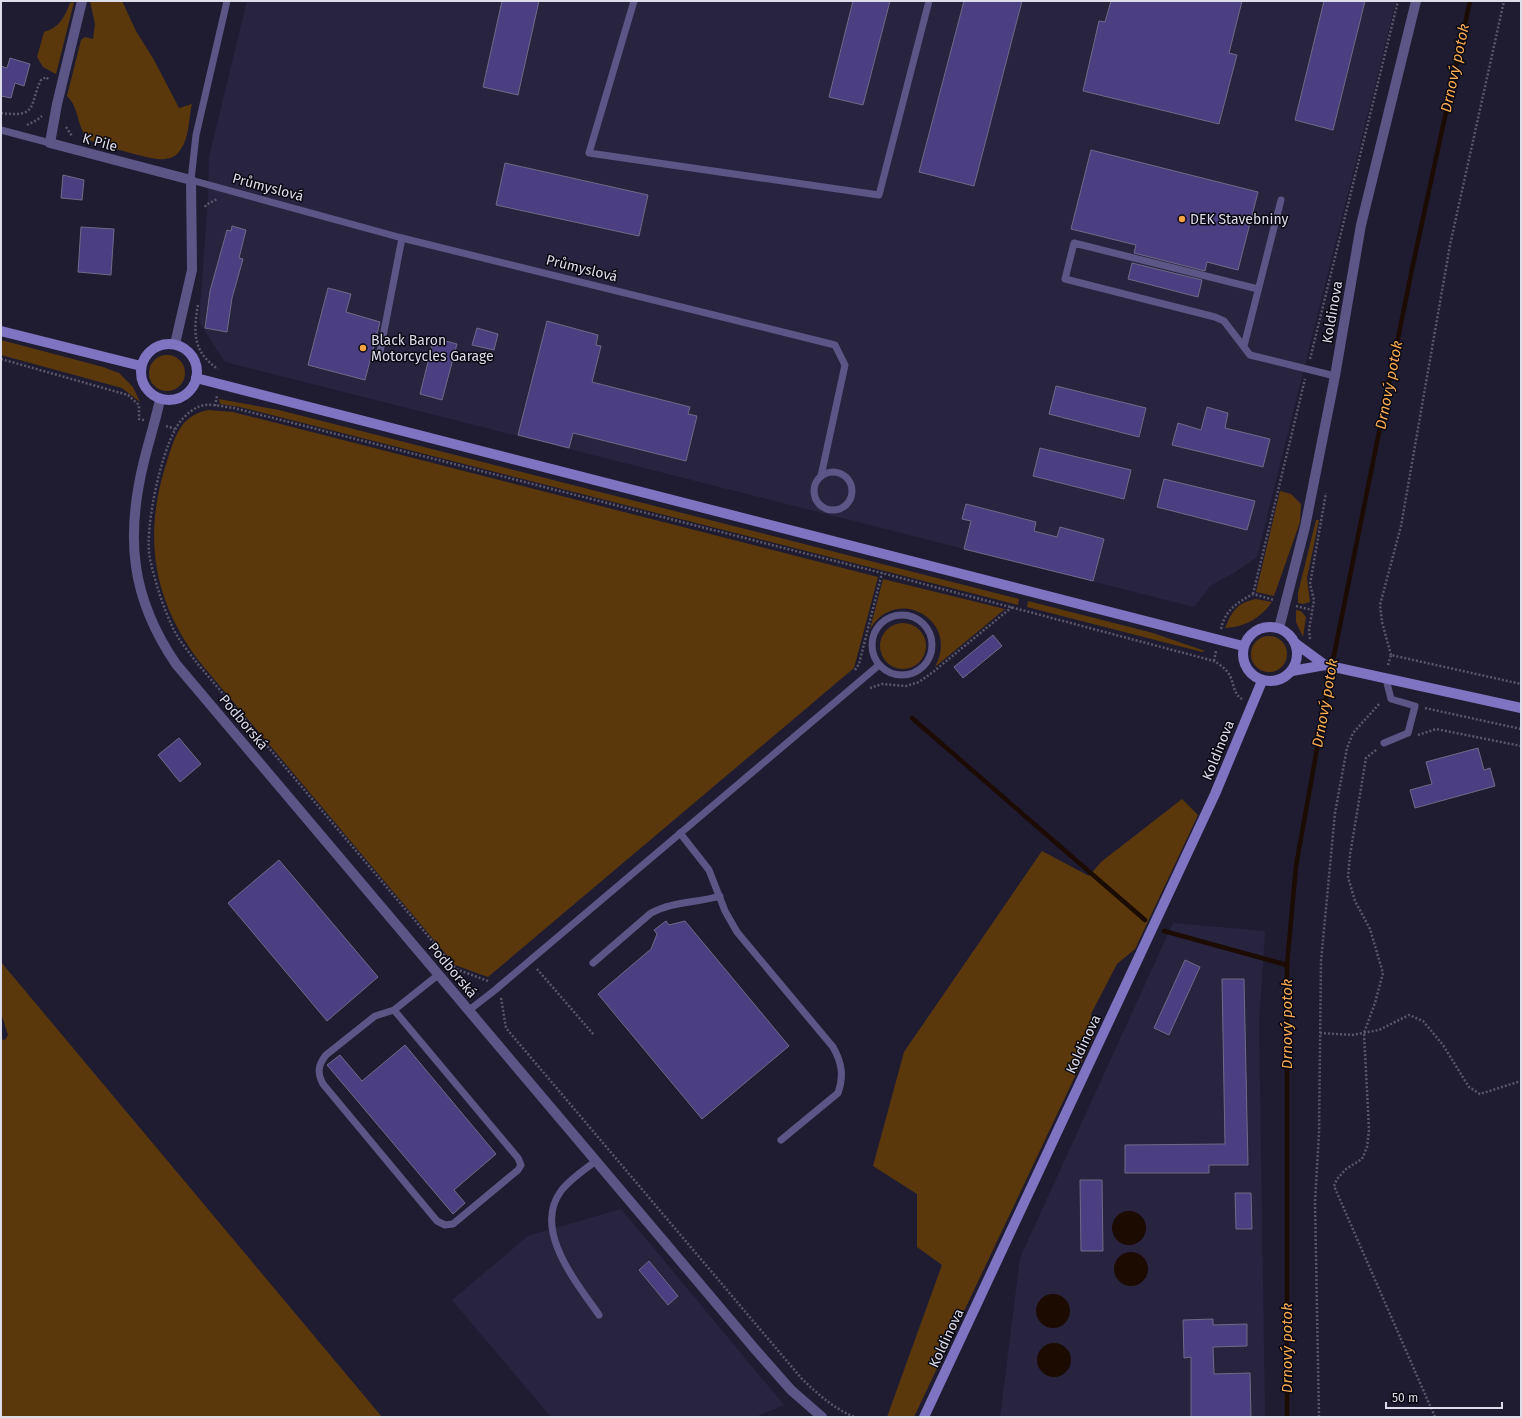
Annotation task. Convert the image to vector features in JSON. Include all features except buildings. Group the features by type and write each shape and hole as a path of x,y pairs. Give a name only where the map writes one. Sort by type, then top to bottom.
{"main road":[{"path":"1,331 141,366"},
{"path":"166,344 175,344 183,348 192,356 197,366 196,378 193,387 184,396 173,400 160,399 152,395 144,386 140,375 141,366 146,355 155,347 166,344"},
{"path":"196,378 1218,641 1243,646"},
{"path":"1319,664 1295,644 1286,632 1279,628 1270,627 1257,630 1247,638 1243,646 1244,664 1254,677 1262,681 1273,682 1284,678 1292,671 1319,664 1521,708"},
{"path":"1292,671 1297,658 1295,644"},
{"name":"Koldinova","path":"924,1417 1215,794 1262,681"}],"street":[{"path":"50,143 57,104 82,1"},
{"name":"Koldinova","path":"1279,628 1305,527 1335,376 1361,225 1416,1"},
{"name":"K Pile","path":"50,143 191,180"},
{"path":"175,344 192,270 191,180"},
{"name":"Podborská","path":"160,399 156,423 144,461 136,504 134,550 138,585 150,619 176,664 468,1011 775,1372 791,1390 822,1417"}],"lane":[{"path":"191,180 196,135 227,1"},
{"path":"634,1 589,153 879,195 929,1"},
{"name":"K Pile","path":"1,130 50,143"},
{"name":"Průmyslová","path":"191,180 402,238 835,345 845,365 821,476"},
{"path":"1244,346 1281,200"},
{"path":"380,352 402,238"},
{"path":"1258,290 1074,243 1065,279 1215,317 1224,321 1250,355 1335,376"},
{"path":"833,472 845,476 849,480 853,493 848,504 843,508 830,510 819,504 814,493 817,481 821,476 833,472"},
{"path":"897,615 908,616 918,619 926,626 931,635 933,646 931,656 926,665 917,672 907,676 887,672 879,665 874,656 872,645 874,635 883,622 897,615"},
{"path":"468,1011 495,990 879,665"},
{"path":"1384,743 1408,733 1415,706 1390,699 1386,679"},
{"path":"680,833 709,870 725,911 737,932 834,1047 839,1058 842,1070 842,1082 838,1093 781,1140"},
{"path":"594,963 651,913 676,903 707,900 720,896"},
{"path":"394,1010 518,1158 521,1165 518,1170 453,1224 445,1225 437,1221 323,1084 319,1076 321,1062 326,1055 375,1016 394,1010 438,974"},
{"path":"596,1161 570,1181 560,1192 552,1209 551,1224 554,1240 561,1255 599,1315"}],"path":[{"path":"1310,362 1398,1"},
{"path":"1381,664 1388,665 1391,655 1382,622 1380,605 1401,526 1450,245 1504,1"},
{"path":"1,113 23,113 30,110 41,80 46,77 51,83"},
{"path":"22,125 37,120 45,112 48,103 57,104"},
{"path":"64,123 68,132 77,140"},
{"path":"203,211 206,204 222,197"},
{"path":"199,304 194,326 198,348 204,357 221,371 215,406"},
{"path":"1,359 128,395 139,405 139,418 156,423"},
{"path":"1214,660 1223,619 1233,605 1253,594 1306,377"},
{"path":"855,1417 844,1412 821,1396 802,1379 506,1028 502,999 488,981 456,969 197,664 176,634 162,602 150,558 151,520 156,484 165,453 175,429 186,415 199,406 234,408 882,573 1214,660 1228,672 1232,680 1235,693 1240,698 1252,704"},
{"path":"1312,643 1309,630 1314,600 1310,584 1328,486"},
{"path":"853,673 859,664 882,573"},
{"path":"866,691 882,684 906,686 919,682 1012,607"},
{"path":"1391,655 1521,684"},
{"path":"1319,1417 1315,1202 1319,1133 1321,961 1335,813 1347,748 1353,733 1380,704 1386,679"},
{"path":"1415,706 1521,729"},
{"path":"1408,733 1419,735 1436,729 1521,746"},
{"path":"1384,743 1366,758 1350,855 1348,877 1355,901 1370,929 1382,973 1375,1003 1364,1033 1369,1130 1367,1148 1362,1159 1346,1169 1337,1179 1334,1186 1435,1417"},
{"path":"532,974 543,964"},
{"path":"537,970 594,1036"},
{"path":"488,981 494,976"},
{"path":"502,999 508,994"},
{"path":"1320,1033 1352,1035 1379,1030 1409,1015 1423,1021 1442,1045 1469,1087 1480,1094 1521,1081"}],"shaded area":[{"path":"90,1 122,1 136,31 154,60 179,108 192,104 185,142 182,148 174,156 161,159 133,154 92,141 84,134 74,106 67,96 81,40 85,37 93,39 95,24"},
{"path":"247,1 1396,1 1257,557 1237,571 1210,586 1194,607 225,362 199,322 208,199 209,157"},
{"path":"74,2 56,74 43,67 37,57 44,32 58,25 70,3"},
{"path":"1,340 103,367 119,373 133,387 140,402 122,388 1,355"},
{"path":"171,355 180,360 184,366 184,380 180,386 171,391 163,391 154,386 150,380 149,369 154,360 160,356"},
{"path":"219,399 279,410 1019,599 1018,605 240,407 220,404"},
{"path":"208,410 233,412 878,577 854,668 488,977 455,965 203,666 186,642 172,617 163,592 157,567 154,541 155,514 160,486 177,434 181,427 191,417"},
{"path":"1280,491 1291,494 1301,504 1300,522 1274,596 1256,592"},
{"path":"1316,520 1319,520 1307,578 1310,602 1303,604 1298,603 1298,593"},
{"path":"883,579 1005,609 935,667 941,650 940,635 933,623 922,614 909,609 895,609 882,616 870,629"},
{"path":"1256,599 1272,602 1263,613 1252,621 1240,626 1225,628 1233,612 1240,605"},
{"path":"1028,601 1153,633 1205,651 1202,652 1027,607"},
{"path":"1296,610 1301,611 1306,617 1303,637 1296,622"},
{"path":"898,623 908,623 916,627 922,633 926,641 926,651 922,659 916,665 908,669 898,669 890,665 884,659 880,651 880,641 884,633 890,627"},
{"path":"1273,636 1282,641 1286,647 1286,661 1282,667 1273,672 1265,672 1256,667 1252,661 1251,650 1256,641 1262,637"},
{"path":"1182,799 1198,815 1135,949 1117,964 1091,1014 1095,1034 914,1417 887,1417 942,1265 917,1247 917,1194 873,1166 904,1052 1042,851 1089,876 1101,862"},
{"path":"1173,923 1265,931 1259,1023 1265,1417 1000,1417 1020,1258"},
{"path":"1,962 382,1417 1,1417 1,1039 5,1040 8,1035 1,1013"},
{"path":"621,1209 784,1405 755,1417 551,1417 452,1300 528,1236"},
{"path":"1126,1211 1132,1211 1136,1212 1143,1218 1146,1228 1145,1235 1139,1242 1132,1245 1126,1245 1122,1244 1115,1238 1112,1231 1112,1225 1113,1221 1119,1214"},
{"path":"1128,1252 1134,1252 1138,1253 1145,1259 1148,1269 1147,1276 1141,1283 1134,1286 1128,1286 1124,1285 1117,1279 1114,1272 1114,1266 1115,1262 1121,1255"},
{"path":"1050,1294 1056,1294 1060,1295 1067,1301 1070,1311 1069,1318 1063,1325 1056,1328 1050,1328 1046,1327 1039,1321 1036,1314 1036,1308 1037,1304 1043,1297"},
{"path":"1051,1343 1057,1343 1061,1344 1068,1350 1071,1360 1070,1367 1064,1374 1057,1377 1051,1377 1047,1376 1040,1370 1037,1363 1037,1357 1038,1353 1044,1346"}],"waterway":[{"name":"Drnový potok","path":"1287,1417 1287,965 1296,866 1332,665 1412,269 1470,1"},
{"path":"912,718 1145,920"},
{"path":"1164,931 1287,965"}],"place":[{"name":"DEK Stavebniny","path":"1182,219"},
{"name":"Black Baron Motorcycles Garage","path":"363,348"}]}
